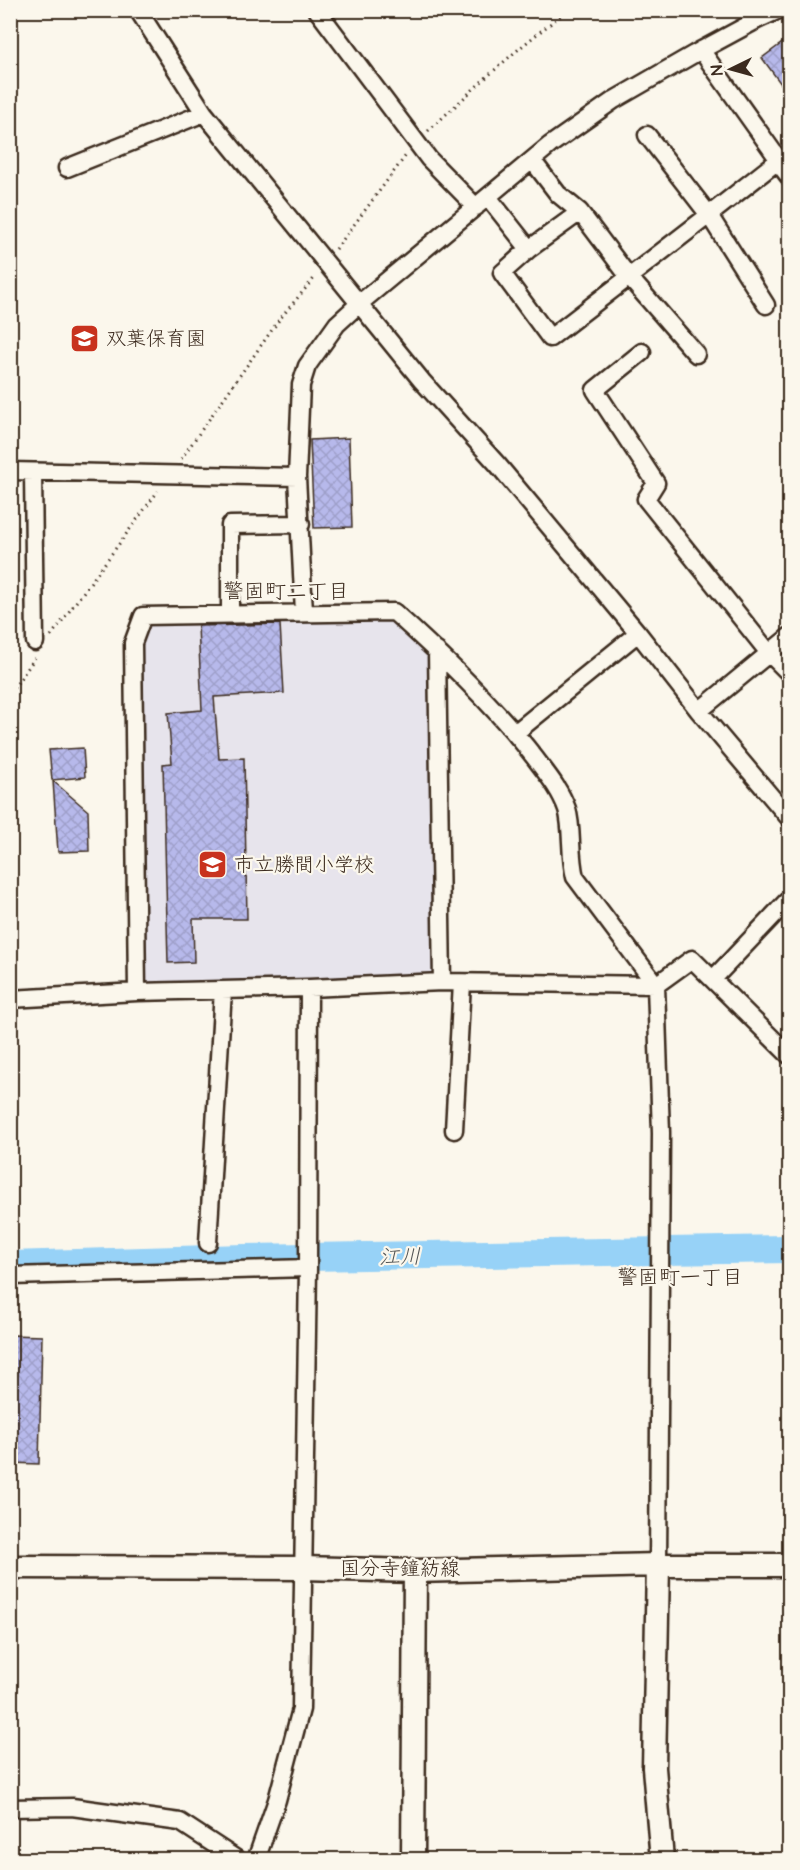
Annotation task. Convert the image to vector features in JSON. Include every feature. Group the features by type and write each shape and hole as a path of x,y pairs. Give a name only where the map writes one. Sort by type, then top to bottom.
{"street":[{"path":"138,10 204,113 422,381 498,465 789,819"},
{"path":"317,10 429,159 482,202 529,249"},
{"path":"304,612 297,477 301,385 307,366 337,324 532,160 614,100 700,50 779,10"},
{"path":"700,50 779,160 777,161 789,178"},
{"path":"67,168 204,113"},
{"path":"647,135 709,215 766,306"},
{"path":"532,160 558,194 580,212 629,277 696,354"},
{"path":"580,212 529,249 502,273 550,338 777,161"},
{"path":"642,352 595,390 656,483 646,499 769,653 789,674"},
{"path":"10,471 297,477"},
{"path":"33,472 40,647"},
{"path":"230,614 230,525 301,524"},
{"path":"137,992 133,643 143,616 394,612 437,651 515,733 558,788 567,810 571,862 576,877 656,985 661,1133 654,1768 662,1860"},
{"path":"515,733 638,633"},
{"path":"699,711 789,636"},
{"path":"437,651 442,982"},
{"path":"714,978 789,897"},
{"path":"10,999 137,992 442,982 656,985 692,959 714,978 789,1056"},
{"path":"454,1130 462,983"},
{"path":"256,1860 277,1800 301,1709 308,1268 309,988"},
{"path":"208,1243 223,990"},
{"path":"10,1276 308,1268"},
{"name":"国分寺鐘紡線","path":"10,1567 303,1568 415,1571 658,1565 789,1565"},
{"path":"413,1860 415,1571"},
{"path":"10,1808 72,1807 180,1822 238,1860"}],"path":[{"path":"10,693 40,647 170,474 279,320 327,263 367,206 416,143 492,71 534,35 569,10"}],"shaded area":[{"path":"394,612 437,651 442,982 137,992 133,643 143,616"}],"building":[{"path":"789,38 789,95 762,58"},
{"path":"349,438 352,527 314,528 310,440"},
{"path":"280,624 284,693 214,697 219,759 244,758 247,919 193,919 194,962 168,963 163,764 172,763 168,713 202,710 198,626"},
{"path":"83,748 85,777 52,780 49,750"},
{"path":"53,781 88,811 89,851 58,852"},
{"path":"10,1335 42,1336 39,1464 10,1463"}],"waterway":[{"name":"江川","path":"10,1265 244,1258 790,1249"}],"place":[{"name":"双葉保育園","path":"85,339"},
{"name":"市立勝間小学校","path":"213,865"}],"district":[{"name":"警固町二丁目","path":"286,591"},
{"name":"警固町一丁目","path":"680,1277"}]}
